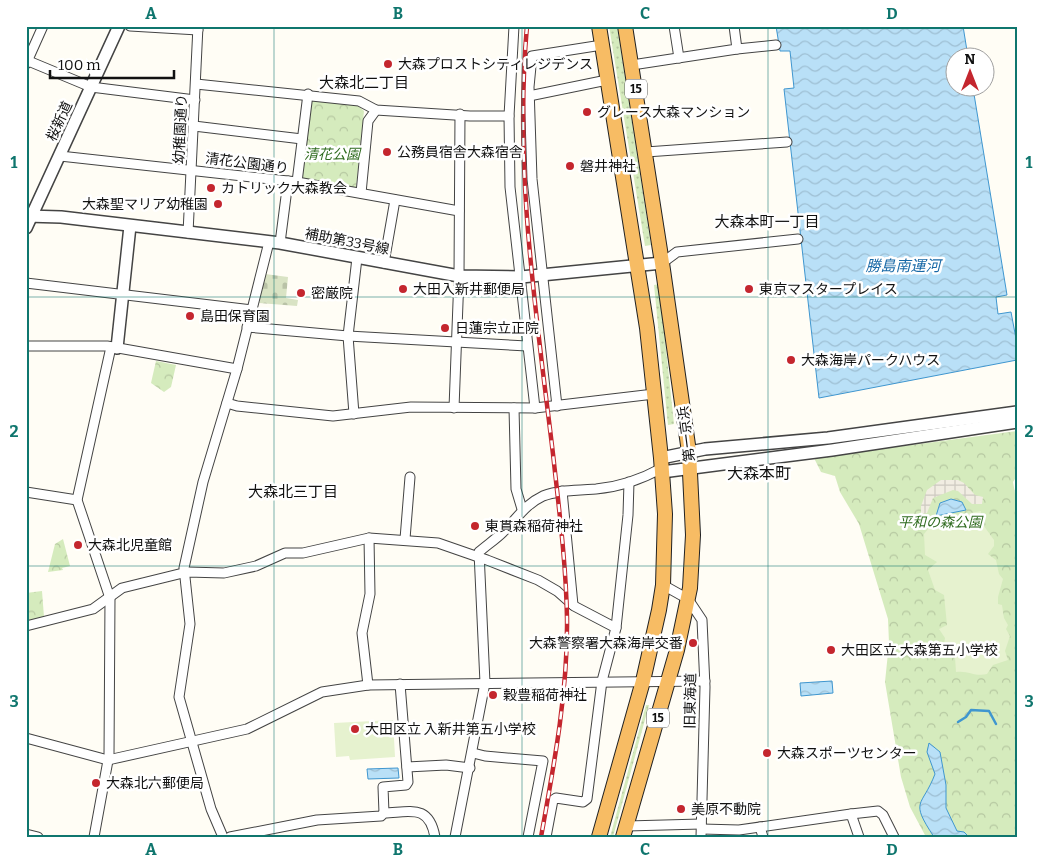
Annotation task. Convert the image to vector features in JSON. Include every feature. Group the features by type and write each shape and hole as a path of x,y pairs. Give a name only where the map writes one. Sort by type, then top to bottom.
{"highway":[{"name":"第一京浜","path":"598,837 643,681 663,584 665,514 662,466 638,266 599,26"},
{"name":"第一京浜","path":"624,834 668,682 688,599 693,535 689,452 646,152 625,26"}],"street":[{"path":"43,26 31,46 27,60 91,87 195,100"},
{"name":"桜新道","path":"26,228 29,216 60,156 119,26"},
{"path":"130,26 198,28"},
{"path":"514,26 509,116 510,188 535,408"},
{"path":"674,26 679,58"},
{"path":"734,26 737,49"},
{"name":"幼稚園通り","path":"188,233 198,28"},
{"path":"557,406 532,179 530,96 532,56 602,45"},
{"path":"632,65 776,45"},
{"path":"530,96 607,80"},
{"path":"196,84 308,94 359,101 376,110 470,116 509,116"},
{"path":"223,837 211,809 179,697 190,624 185,572 203,482 237,369 252,310 275,243 292,182 302,138 308,94"},
{"path":"361,193 368,121 376,110"},
{"path":"454,408 459,276 460,114"},
{"path":"194,126 302,138"},
{"path":"646,152 787,142"},
{"name":"清花公園通り","path":"60,156 292,182 459,211"},
{"path":"384,263 395,200"},
{"name":"補助第33号線","path":"29,216 275,243 459,276 521,277 662,263"},
{"path":"94,837 108,760 110,598 77,500 114,347 130,226"},
{"path":"662,263 677,252 798,239"},
{"path":"354,414 348,336 357,258"},
{"path":"26,283 252,310"},
{"path":"247,327 348,336 527,346"},
{"path":"26,346 114,347 237,369"},
{"path":"227,403 237,406 325,416 411,407 535,408 654,394"},
{"path":"514,408 516,489 522,509"},
{"path":"455,837 473,753 485,683 480,552 505,530 522,509 542,496 562,491 598,489 647,476 689,452 737,445 828,438 1017,412"},
{"path":"662,466 690,467 832,450 1017,422"},
{"path":"404,539 410,477"},
{"path":"546,837 553,800 556,798 583,802 587,799 602,680 616,628 628,515 629,482"},
{"path":"562,491 573,605"},
{"path":"26,492 77,500"},
{"path":"368,684 362,633 370,594 369,538"},
{"path":"26,626 85,612 110,598 122,588 185,572 224,573 256,566 285,553 303,553 369,538 404,539 438,543 480,558 538,580 557,591 573,605 616,628"},
{"name":"旧東海道","path":"663,584 688,599 702,620 705,681 701,830"},
{"path":"26,738 108,760 247,729 322,692 368,684 602,680 705,681"},
{"path":"384,812 382,788 406,785 408,782 400,684"},
{"path":"473,753 485,756 544,760 528,837"},
{"path":"407,767 446,765 470,768"},
{"path":"624,834 739,830 878,811 894,837"},
{"path":"230,837 317,820 381,816 384,812 422,812 428,816 435,835"},
{"path":"851,814 859,837"},
{"path":"760,827 763,837"},
{"path":"26,834 38,837"}],"green space":[{"path":"609,26 617,26 651,245 645,246"},
{"name":"清花公園","path":"311,100 357,105 364,111 356,188 301,179"},
{"path":"265,274 288,277 286,298 298,300 297,306 259,303"},
{"path":"659,284 674,424 668,425 654,285"},
{"path":"156,361 176,365 171,387 164,392 151,383"},
{"name":"平和の森公園","path":"1017,431 1017,476 1013,482 1017,504 1017,837 926,837 910,807 901,777 885,682 889,643 888,619 859,524 840,492 835,476 821,472 814,458"},
{"path":"981,511 981,520 994,540 994,546 988,554 996,560 999,574 1003,579 998,604 1002,605 1004,618 1008,625 1006,629 1010,636 1005,651 1008,660 993,665 987,674 983,675 956,672 955,657 944,644 945,638 939,629 947,625 944,595 935,590 928,570 937,562 925,555 924,534 929,528 925,522"},
{"path":"63,539 70,566 62,568 63,570 48,572 55,544"},
{"path":"42,591 44,617 28,622 26,593"},
{"path":"646,705 649,705 613,837 610,837"},
{"path":"393,720 395,757 350,760 349,756 336,757 334,723"}],"shaded area":[{"path":"941,480 958,480 964,483 975,495 983,497 982,504 972,504 958,491 953,490 933,498 927,513 921,514 921,506 927,490"}],"water":[{"name":"勝島南運河","path":"776,26 963,26 967,48 946,48 946,98 975,98 1007,295 996,297 998,314 1011,312 1017,344 1017,360 819,398 784,89 794,88 790,51 780,51"},
{"path":"951,499 962,502 966,510 936,516 940,503"},
{"path":"832,681 833,693 801,696 800,683"},
{"path":"929,743 940,752 946,785 946,808 957,831 964,832 969,837 934,837 922,816 920,804 935,774 927,752"},
{"path":"398,768 399,778 368,779 367,769"}],"waterway":[{"path":"958,722 966,717 971,710 989,711 996,724"}],"railway":[{"path":"527,26 523,134 525,187 534,294 562,536 567,618 563,700 541,837"}],"place":[{"name":"大森プロストシティレジデンス","path":"388,64"},
{"name":"グレース大森マンション","path":"587,112"},
{"name":"公務員宿舎大森宿舎","path":"387,152"},
{"name":"磐井神社","path":"570,166"},
{"name":"カトリック大森教会","path":"211,188"},
{"name":"大森聖マリア幼稚園","path":"218,204"},
{"name":"大田入新井郵便局","path":"403,289"},
{"name":"東京マスタープレイス","path":"749,289"},
{"name":"密厳院","path":"301,293"},
{"name":"島田保育園","path":"190,316"},
{"name":"日蓮宗立正院","path":"445,328"},
{"name":"大森海岸パークハウス","path":"791,360"},
{"name":"東貫森稲荷神社","path":"475,526"},
{"name":"大森北児童館","path":"78,545"},
{"name":"大森警察署大森海岸交番","path":"693,643"},
{"name":"大田区立 大森第五小学校","path":"831,650"},
{"name":"穀豊稲荷神社","path":"493,695"},
{"name":"大田区立 入新井第五小学校","path":"355,729"},
{"name":"大森スポーツセンター","path":"767,753"},
{"name":"大森北六郵便局","path":"96,783"},
{"name":"美原不動院","path":"681,809"}],"district":[{"name":"大森北二丁目","path":"364,83"},
{"name":"大森本町一丁目","path":"767,222"},
{"name":"大森本町","path":"759,473"},
{"name":"大森北三丁目","path":"293,492"}]}
